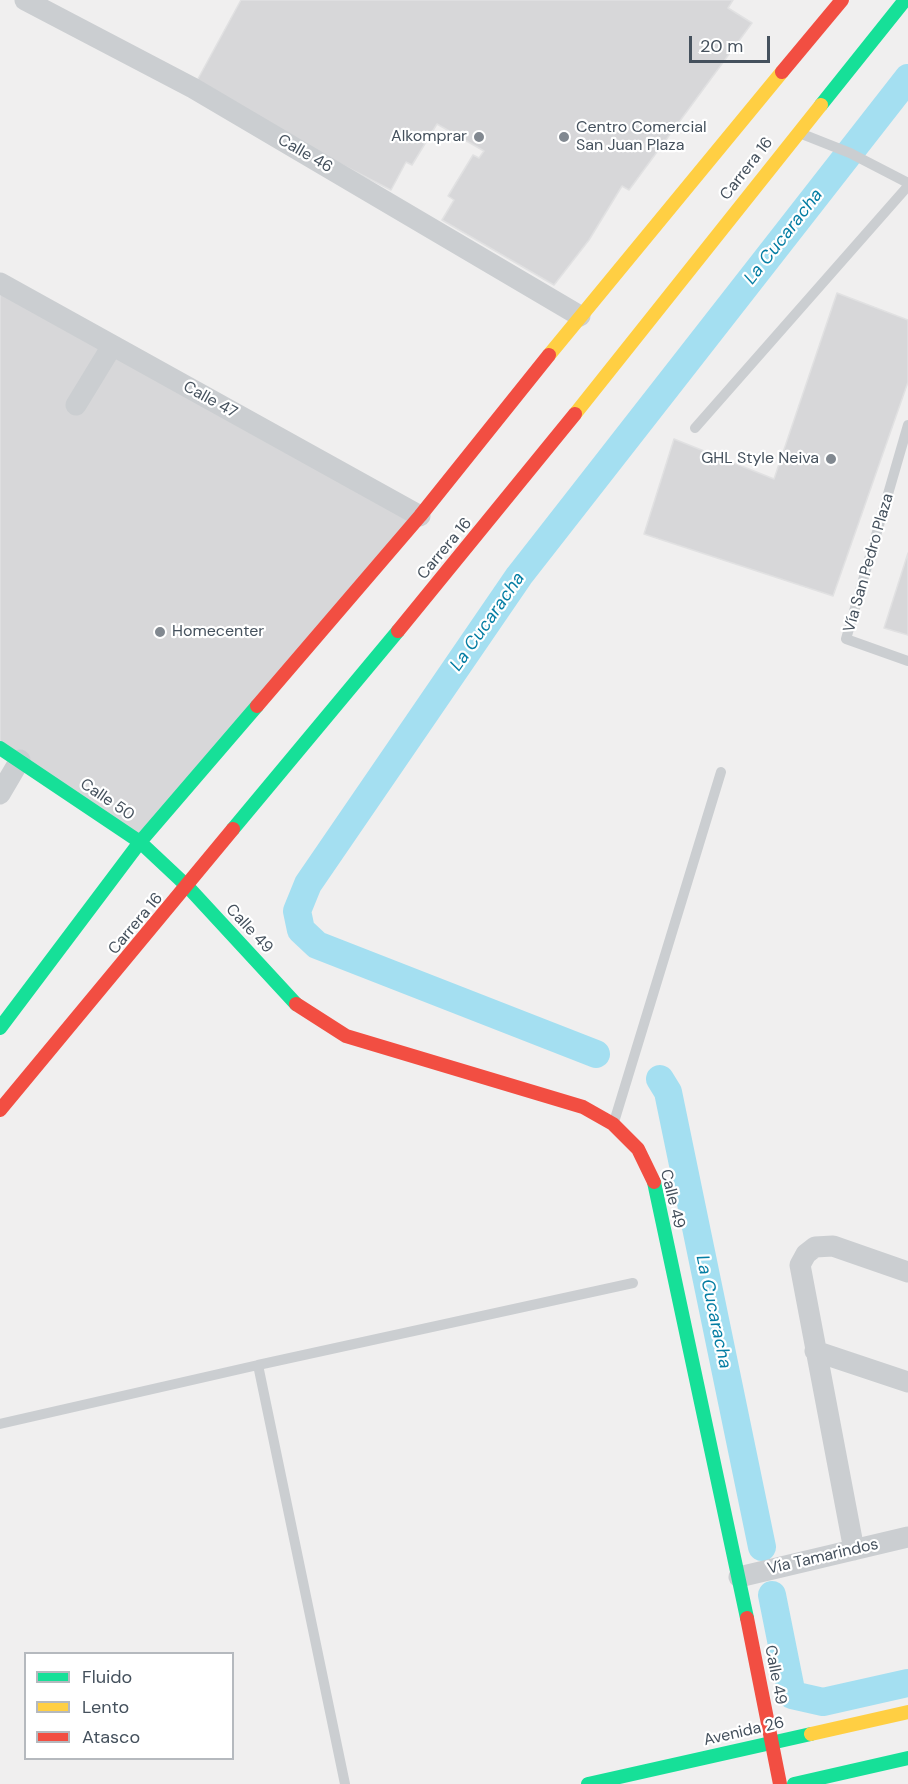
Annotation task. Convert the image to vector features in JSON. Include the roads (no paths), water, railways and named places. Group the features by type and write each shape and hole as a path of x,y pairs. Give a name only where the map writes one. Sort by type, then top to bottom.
{"main road":[{"name":"Carrera 16","path":"0,1028 140,842 420,516 580,316 842,0"},
{"name":"Carrera 16","path":"0,1110 188,887 504,504 797,132 905,0"},
{"name":"Calle 50","path":"0,748 140,842 188,887"},
{"name":"Calle 49","path":"188,887 294,1002 346,1036 583,1107 614,1124 638,1149 654,1180 739,1577 780,1784"},
{"name":"Avenida 26","path":"588,1784 908,1712"},
{"path":"794,1784 908,1758"}],"street":[{"name":"Calle 46","path":"25,0 193,88 580,316"},
{"name":"Calle 47","path":"0,284 420,516"},
{"path":"76,405 112,346"},
{"path":"0,794 20,760"},
{"path":"854,1550 800,1265 806,1254 815,1247 833,1246 908,1272"},
{"path":"815,1351 908,1382"},
{"name":"Vía Tamarindos","path":"739,1577 908,1537"}],"lane":[{"path":"695,428 908,185 850,153 797,132"},
{"name":"Vía San Pedro Plaza","path":"908,425 846,639 908,661"},
{"path":"614,1124 721,772"},
{"path":"0,1424 633,1283"},
{"path":"258,1365 345,1784"}],"waterway":[{"name":"La Cucaracha","path":"596,1054 317,945 301,930 297,911 308,884 519,576 908,78"},
{"name":"La Cucaracha","path":"660,1079 668,1092 762,1547"},
{"name":"La Cucaracha","path":"772,1595 792,1695 823,1702 908,1683"}],"place":[{"name":"Alkomprar","path":"479,137"},
{"name":"Centro Comercial San Juan Plaza","path":"564,137"},
{"name":"GHL Style Neiva","path":"831,459"},
{"name":"Homecenter","path":"160,632"}]}
